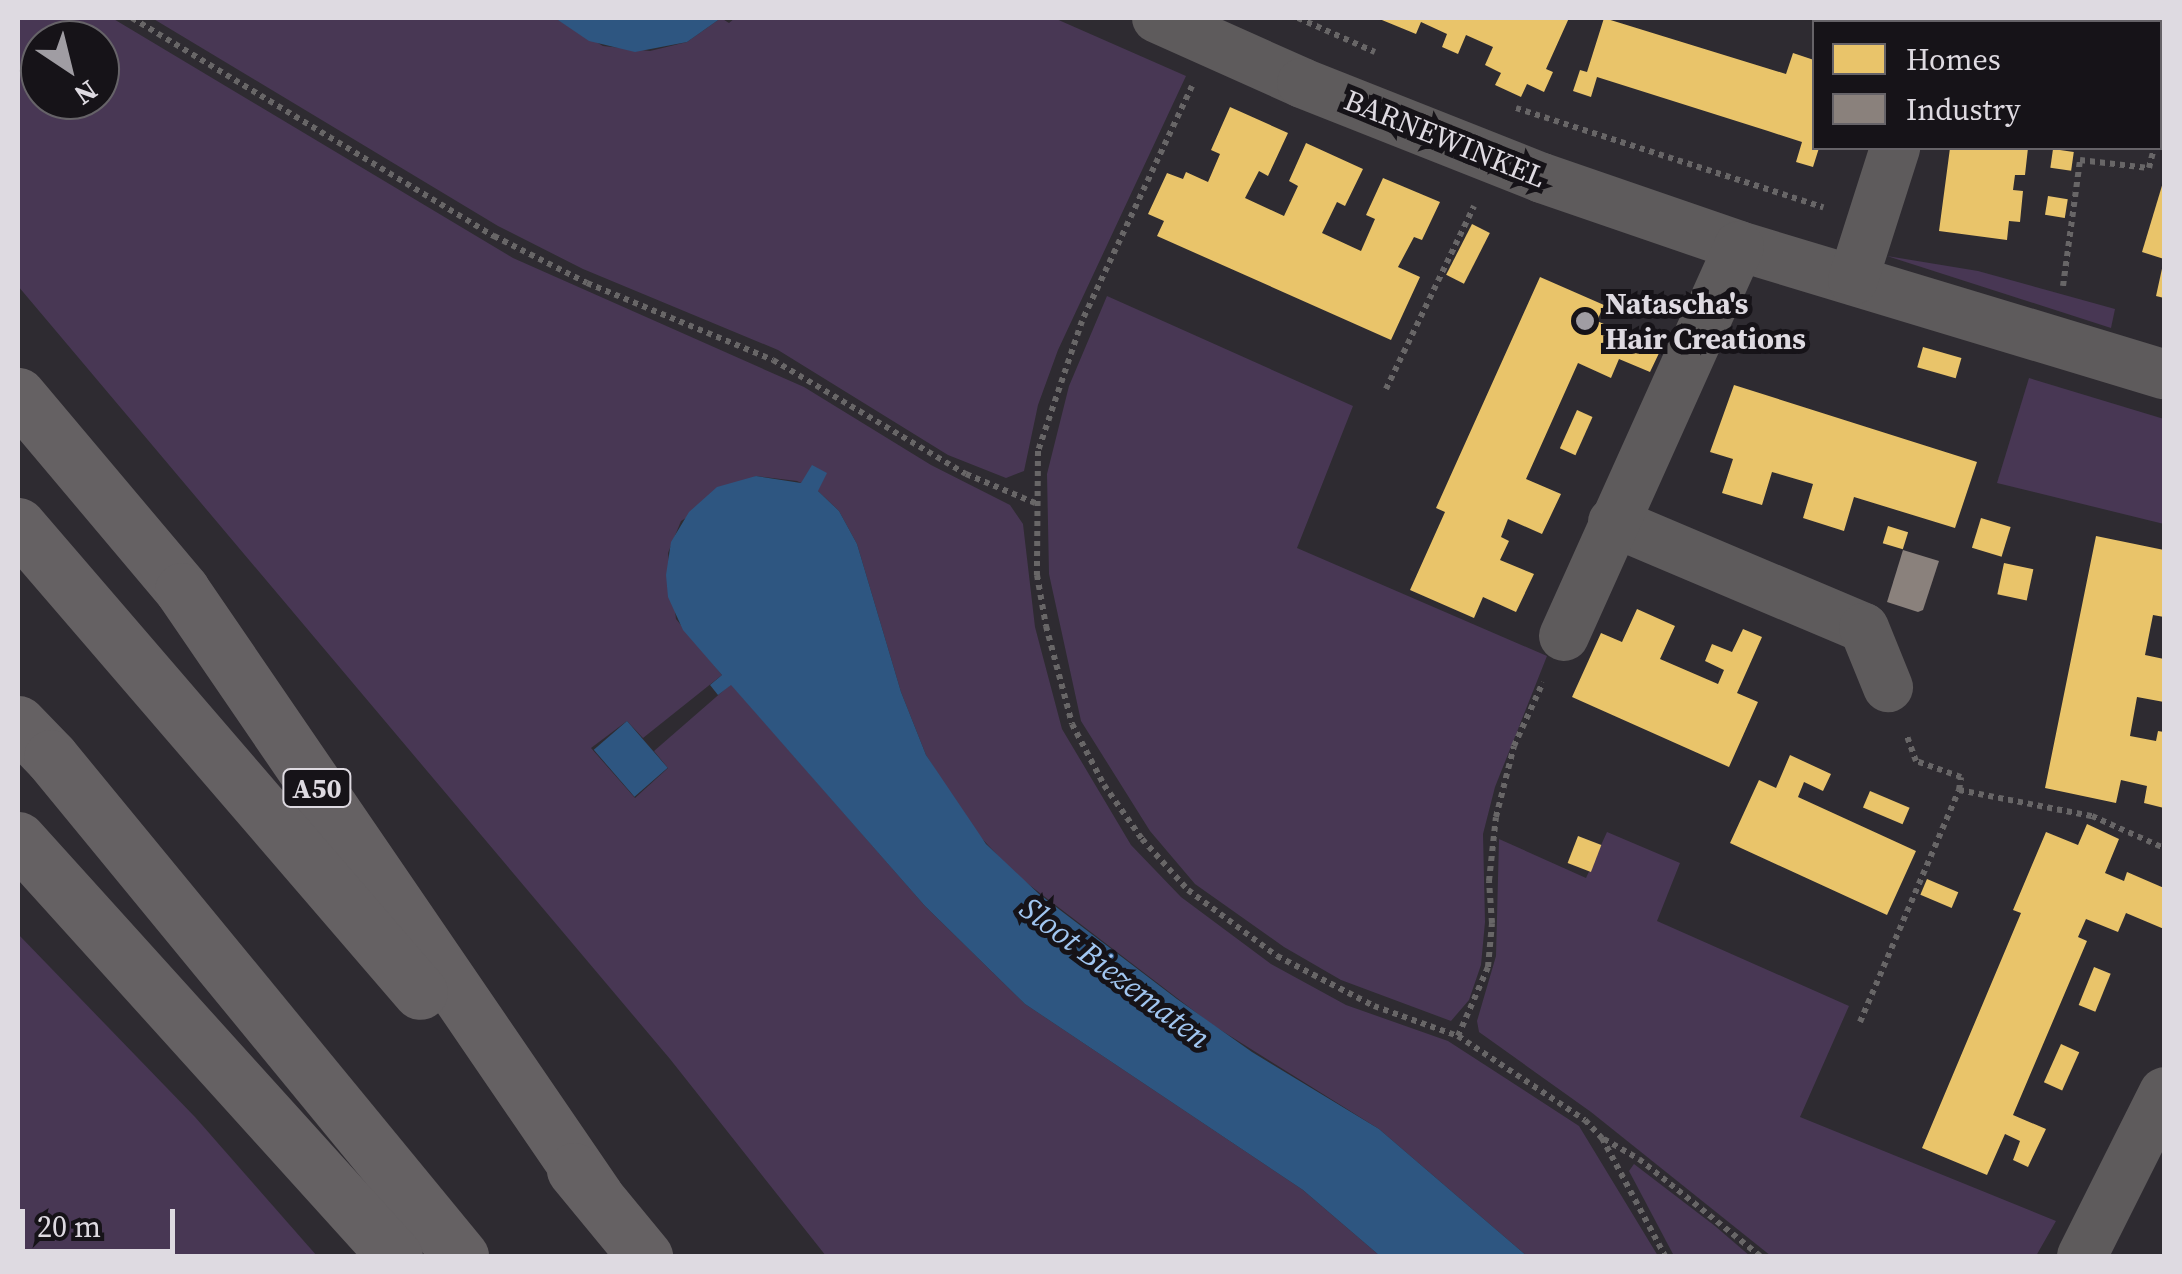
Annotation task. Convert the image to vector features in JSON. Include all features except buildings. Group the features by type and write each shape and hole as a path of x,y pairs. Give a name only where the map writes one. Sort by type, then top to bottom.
{"highway":[{"name":"A50","path":"18,395 182,590 596,1196"},
{"name":"A50","path":"18,524 645,1256"},
{"path":"18,723 63,772 461,1256"},
{"path":"18,838 396,1256"}],"street":[{"name":"BARNEWINKEL","path":"1157,18 1302,83 1496,160 1739,246 2164,374"},
{"path":"1852,280 1894,150"},
{"path":"1564,636 1739,246"},
{"path":"1613,522 1864,628 1888,686"},
{"path":"2102,1251 2164,1092"}],"path":[{"path":"132,18 494,236 587,283 773,360 966,474 1035,503"},
{"path":"1298,18 1384,56"},
{"path":"1214,42 1125,221 1064,367 1038,451 1038,575 1046,626 1072,724 1104,785 1142,839 1188,890 1277,956 1374,1006 1458,1036 1551,1094 1602,1138 1639,1159 1760,1256"},
{"path":"1512,106 1870,222"},
{"path":"2063,286 2080,160 2149,168 2154,150"},
{"path":"1386,389 1496,160"},
{"path":"1458,1036 1488,968 1492,837 1509,764 1564,636"},
{"path":"1860,1022 1960,790 1961,777 1916,761 1888,686"},
{"path":"1960,790 2092,816 2164,848"},
{"path":"1602,1138 1665,1256"}],"shaded area":[{"path":"18,18 115,20 20,20 20,120 120,120 120,23 513,258 804,387 931,465 1010,505 1023,524 1035,627 1062,729 1131,845 1181,897 1271,964 1346,1005 1448,1041 1579,1126 1658,1256 1527,1256 1379,1129 1211,1024 1015,874 972,828 926,755 901,692 857,544 839,511 818,491 797,481 756,476 681,521 668,553 676,619 722,675 643,738 627,721 591,748 635,798 668,768 654,751 731,684 925,906 1025,1004 1303,1190 1380,1256 826,1256 670,1059 18,286"},
{"path":"152,18 555,18 603,46 650,51 687,42 721,18 729,23 735,18 1054,18 1186,76 1058,350 1038,405 1024,471 1006,478 948,455 778,350 583,269 498,226"},
{"path":"1887,256 1978,271 2115,309 2111,328"},
{"path":"1107,296 1353,406 1297,548 1547,656 1495,787 1483,834 1485,922 1481,965 1469,1000 1451,1021 1341,980 1284,947 1195,884 1150,831 1081,721 1049,574 1047,474 1069,386"},
{"path":"2029,378 2164,419 2164,524 1997,483"},
{"path":"1607,832 1680,863 1657,921 1849,1006 1800,1117 2056,1221 2036,1256 1771,1256 1591,1112 1479,1032 1477,1021 1496,956 1499,839 1586,878"},
{"path":"18,934 195,1117 317,1256 18,1256"},
{"path":"1634,1164 1750,1256 1674,1256 1629,1171"}],"water":[{"path":"555,18 721,18 687,42 635,52 589,41"},
{"name":"Sloot Biezematen","path":"812,465 827,473 818,491 839,511 857,544 901,692 926,755 986,844 1039,894 1177,999 1252,1052 1379,1129 1527,1256 1380,1256 1303,1190 1025,1004 925,906 731,685 718,695 710,685 722,675 683,630 668,597 666,575 671,542 689,512 717,487 756,476 801,483"},
{"path":"627,721 668,768 634,797 594,750"}],"place":[{"name":"Natascha's Hair Creations","path":"1585,321"}]}
